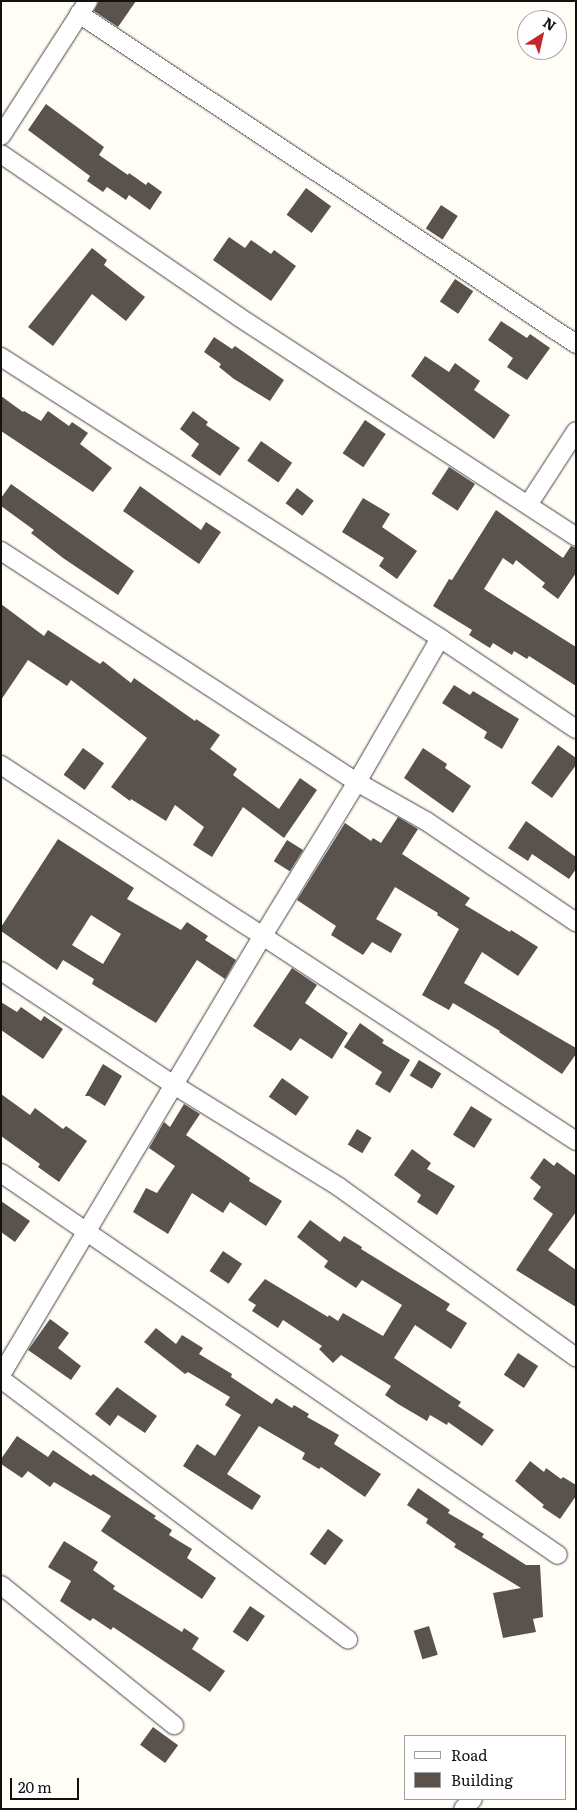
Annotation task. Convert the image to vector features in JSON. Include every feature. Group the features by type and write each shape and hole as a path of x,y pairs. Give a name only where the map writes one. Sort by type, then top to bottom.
{"street":[{"path":"1,136 83,8 576,344"},
{"path":"1,154 239,317 576,537"},
{"path":"1,357 440,638 576,729"},
{"path":"528,505 576,431"},
{"path":"1,551 357,782 426,821 576,922"},
{"path":"1,1375 262,937 357,782 440,638"},
{"path":"1,765 576,1141"},
{"path":"1,971 174,1085 339,1187 576,1358"},
{"path":"1,1173 87,1230 558,1555"},
{"path":"1,1379 348,1640"},
{"path":"1,1585 174,1724"},
{"path":"463,1809 472,1800"}],"building":[{"path":"99,1 136,1 118,27 94,11"},
{"path":"46,104 104,147 99,155 128,175 129,173 146,185 148,182 162,192 150,210 129,195 126,200 107,187 103,192 87,181 90,176 28,130"},
{"path":"306,188 331,206 312,233 287,215"},
{"path":"441,205 458,216 443,239 426,228"},
{"path":"229,237 245,248 251,240 271,254 274,250 296,266 271,301 213,260"},
{"path":"92,248 107,260 104,265 145,297 126,321 92,294 53,346 28,327"},
{"path":"455,279 473,291 458,314 440,301"},
{"path":"501,321 527,338 530,334 550,348 527,380 507,367 513,358 488,340"},
{"path":"214,337 232,349 235,346 284,380 270,401 234,379 219,367 221,364 204,352"},
{"path":"425,356 449,372 455,363 480,381 474,390 510,415 494,439 411,376"},
{"path":"1,396 23,412 41,421 48,411 69,426 72,422 88,433 80,444 112,468 93,492 1,431"},
{"path":"193,411 208,422 206,425 240,448 220,476 191,456 199,444 180,429"},
{"path":"365,420 386,434 363,467 343,453"},
{"path":"261,441 292,463 278,482 247,461"},
{"path":"449,467 475,484 458,511 432,494"},
{"path":"11,484 134,571 118,595 63,558 31,533 34,530 1,506 1,498"},
{"path":"140,486 201,530 206,522 221,532 199,564 123,511"},
{"path":"297,488 314,501 302,516 286,503"},
{"path":"363,498 390,514 382,527 417,551 397,579 379,566 384,558 342,532"},
{"path":"496,510 563,558 571,546 576,548 576,573 558,599 542,587 545,583 516,560 513,565 503,558 484,589 576,647 576,686 529,656 527,659 514,651 512,655 493,643 490,648 469,635 472,630 433,606 449,579 452,580"},
{"path":"1,604 44,636 48,630 100,664 103,661 131,683 134,678 195,721 196,719 220,735 210,749 237,769 233,775 279,809 300,778 317,790 284,838 243,807 212,857 193,845 204,827 175,805 166,821 131,799 130,801 111,787 147,738 71,680 67,686 28,660 1,700"},
{"path":"454,685 470,695 473,691 519,719 502,749 484,738 487,732 442,703"},
{"path":"558,745 576,758 576,765 552,798 531,783"},
{"path":"83,748 104,763 85,790 64,775"},
{"path":"423,748 447,764 445,768 471,786 453,813 404,778"},
{"path":"398,817 418,829 402,854 470,898 465,905 538,947 518,976 482,952 464,983 576,1048 576,1054 562,1074 500,1031 453,1003 449,1010 422,995 459,929 437,915 438,913 395,887 376,919 402,934 391,953 372,942 363,955 331,935 336,926 297,900 345,823 371,841 373,838 381,843"},
{"path":"526,821 576,857 576,869 569,879 532,854 528,861 508,848"},
{"path":"58,839 134,888 127,899 181,930 187,922 208,936 205,940 236,960 225,979 197,960 156,1023 92,984 94,979 63,960 57,970 1,931 1,927","holes":["91,915 121,934 103,964 72,945"]},
{"path":"287,840 303,850 290,871 274,861"},
{"path":"292,968 317,985 305,1003 348,1033 332,1059 300,1038 291,1051 253,1026"},
{"path":"1,1002 17,1012 21,1007 41,1021 44,1016 63,1029 43,1059 1,1030"},
{"path":"360,1023 384,1040 382,1043 410,1060 390,1093 375,1084 382,1072 344,1047"},
{"path":"419,1060 441,1073 432,1089 410,1075"},
{"path":"103,1064 122,1076 105,1106 89,1096 85,1096"},
{"path":"282,1078 309,1097 296,1116 269,1097"},
{"path":"1,1094 30,1115 35,1108 63,1129 66,1126 87,1141 59,1182 38,1167 40,1164 1,1136"},
{"path":"184,1104 200,1114 186,1135 250,1178 249,1181 282,1201 266,1226 230,1202 223,1213 192,1193 168,1234 133,1212 146,1188 157,1193 175,1166 149,1148 164,1122 170,1127"},
{"path":"471,1106 492,1119 474,1148 453,1135"},
{"path":"357,1129 372,1138 362,1153 348,1144"},
{"path":"412,1149 431,1163 427,1169 455,1186 437,1215 417,1202 421,1195 394,1175"},
{"path":"544,1158 554,1166 557,1162 576,1176 576,1212 548,1250 576,1270 576,1307 516,1270 553,1214 533,1199 541,1187 530,1178"},
{"path":"1,1201 30,1221 15,1242 1,1232"},
{"path":"310,1220 340,1242 344,1236 362,1247 361,1249 450,1304 446,1310 467,1323 451,1349 415,1325 394,1358 461,1402 458,1406 494,1430 482,1446 448,1422 447,1425 430,1415 427,1421 398,1404 385,1395 391,1386 341,1355 333,1363 319,1349 322,1346 283,1320 278,1328 252,1311 256,1305 248,1300 265,1279 328,1317 329,1315 338,1321 343,1313 383,1336 402,1305 362,1280 356,1288 324,1267 328,1261 297,1237"},
{"path":"223,1251 242,1264 229,1284 210,1271"},
{"path":"50,1319 69,1333 58,1348 81,1366 71,1380 28,1350"},
{"path":"156,1328 176,1344 182,1335 203,1348 199,1354 232,1374 231,1377 272,1404 276,1398 292,1408 294,1405 309,1414 307,1417 339,1435 334,1444 381,1474 365,1497 321,1467 319,1469 302,1459 305,1453 259,1426 227,1474 261,1496 252,1510 183,1466 197,1444 215,1456 241,1415 225,1405 230,1397 188,1372 185,1374 144,1342"},
{"path":"518,1353 538,1366 524,1388 504,1375"},
{"path":"117,1387 157,1416 145,1433 118,1415 110,1426 95,1414"},
{"path":"17,1436 48,1457 53,1450 91,1476 93,1474 156,1516 154,1518 172,1530 169,1535 192,1549 187,1558 216,1578 202,1599 101,1531 111,1516 54,1482 50,1487 28,1471 22,1478 1,1464 1,1459"},
{"path":"530,1461 544,1472 546,1468 561,1479 563,1477 576,1485 576,1496 560,1519 542,1507 544,1505 515,1481"},
{"path":"418,1488 450,1510 448,1513 484,1534 482,1537 526,1565 540,1565 543,1617 533,1619 536,1632 503,1638 493,1593 521,1588 454,1547 456,1544 426,1523 428,1519 407,1505"},
{"path":"328,1529 343,1540 325,1565 310,1554"},
{"path":"64,1541 98,1562 93,1570 115,1586 113,1589 182,1632 184,1628 199,1638 192,1649 225,1671 210,1692 113,1627 111,1630 93,1618 90,1621 60,1601 71,1581 48,1567"},
{"path":"250,1606 265,1616 248,1642 233,1632"},
{"path":"429,1626 438,1655 422,1659 414,1631"},
{"path":"153,1727 178,1745 165,1763 140,1745"}]}
